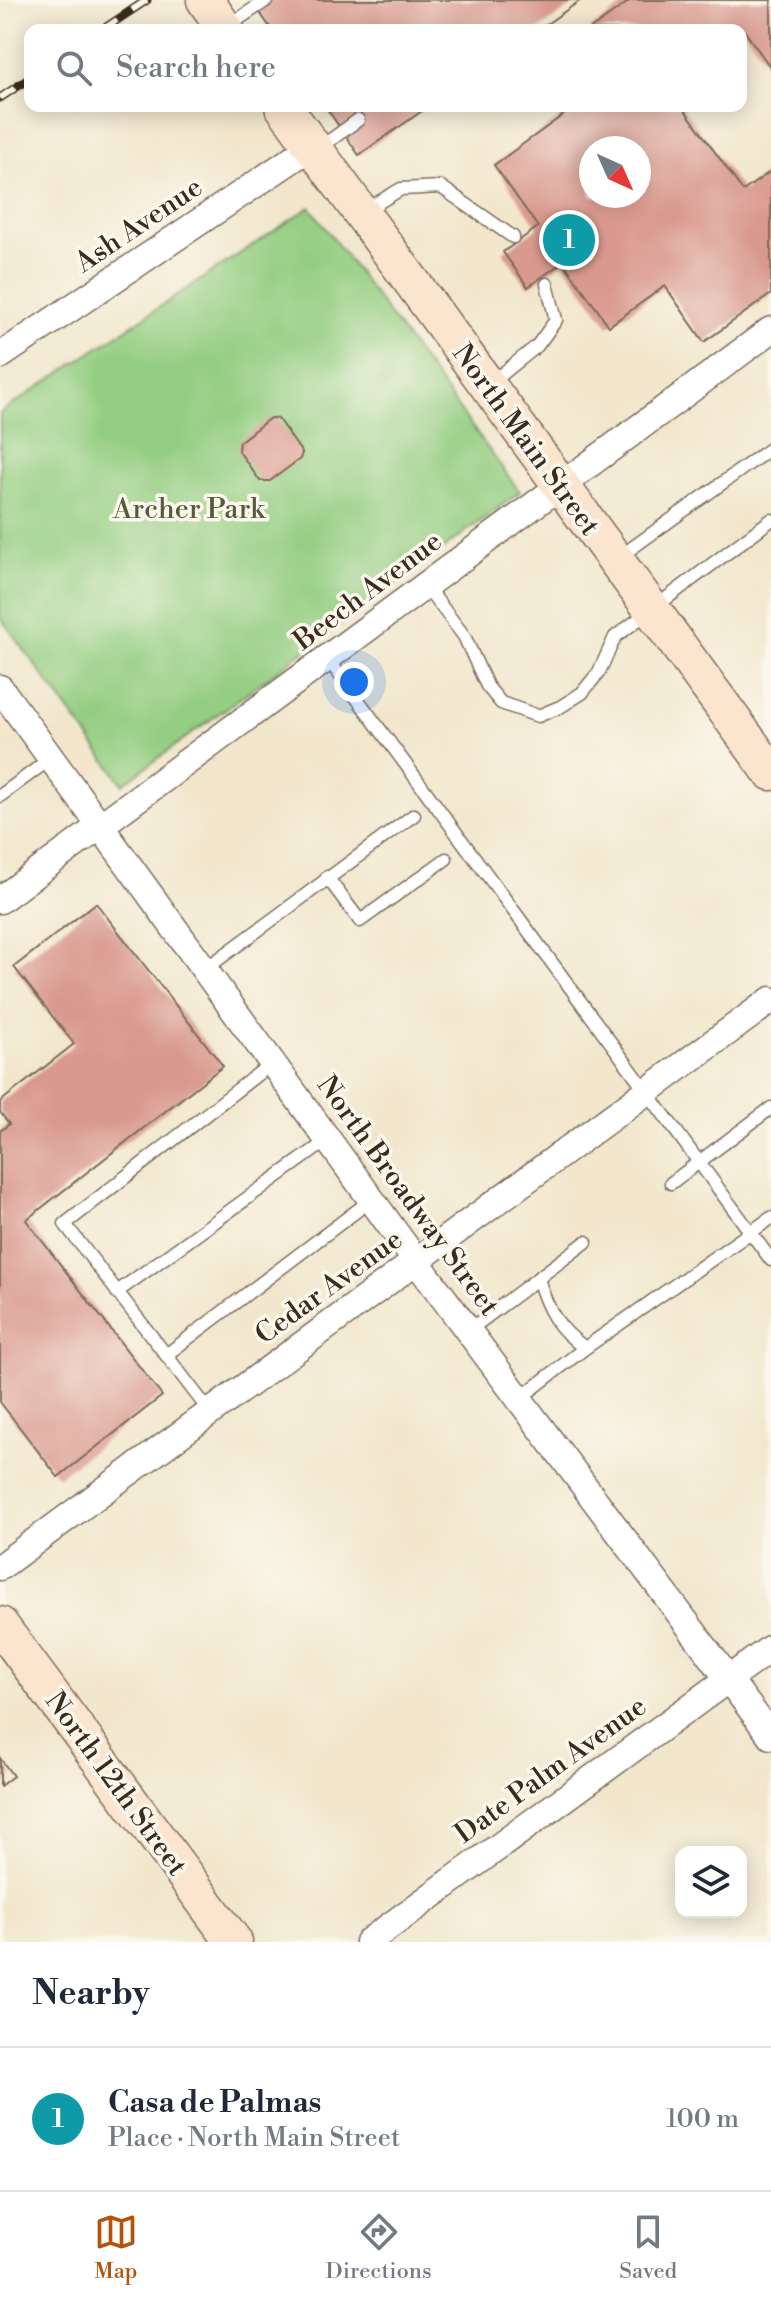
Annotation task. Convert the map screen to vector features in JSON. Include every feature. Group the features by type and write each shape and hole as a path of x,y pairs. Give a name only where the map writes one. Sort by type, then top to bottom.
{"street":[{"name":"North Main Street","path":"287,112 771,772"},
{"name":"Ash Avenue","path":"0,356 314,148"},
{"name":"Beech Avenue","path":"0,900 771,330"},
{"name":"North Broadway Street","path":"0,688 371,1200 771,1736"},
{"name":"Cedar Avenue","path":"0,1567 771,1000"},
{"name":"North 12th Street","path":"0,1625 234,1942"},
{"name":"Date Palm Avenue","path":"368,1942 771,1648"}],"lane":[{"path":"219,19 267,0"},
{"path":"314,148 358,120"},
{"path":"361,213 401,189 441,187 513,237"},
{"path":"488,386 537,346 556,320 547,284"},
{"path":"616,560 771,448"},
{"path":"426,586 464,636 487,686 501,703 538,716 582,693 599,672 615,637 771,520"},
{"path":"328,659 771,1260"},
{"path":"0,796 50,759"},
{"path":"204,970 414,815"},
{"path":"327,877 360,921 446,859"},
{"path":"210,1412 65,1224 272,1063"},
{"path":"671,1183 771,1108"},
{"path":"117,1292 328,1140"},
{"path":"166,1355 371,1200"},
{"path":"519,1399 585,1348 771,1218"},
{"path":"468,1331 586,1242"},
{"path":"538,1278 546,1304 561,1331 585,1348"}],"green space":[{"name":"Archer Park","path":"310,207 520,492 123,784 0,617 0,413"}],"building":[{"path":"251,0 581,0 547,24 268,24"},
{"path":"631,0 771,0 771,68 747,35 747,24 597,24"},
{"path":"329,112 420,112 359,155"},
{"path":"565,112 686,112 743,191 771,171 771,294 704,342 665,286 609,326 563,262 528,287 503,252 538,227 494,165"},
{"path":"270,418 278,419 302,453 300,459 270,481 260,481 238,450 239,442"},
{"path":"96,903 223,1066 26,1220 162,1396 58,1477 0,1402 0,1131 9,1124 0,1112 0,1102 74,1044 14,967"},
{"path":"0,1758 13,1776 0,1786"}],"railway":[{"path":"111,24 147,0"},
{"path":"0,98 24,82"}],"place":[{"name":"Casa de Palmas","path":"569,240"}]}
